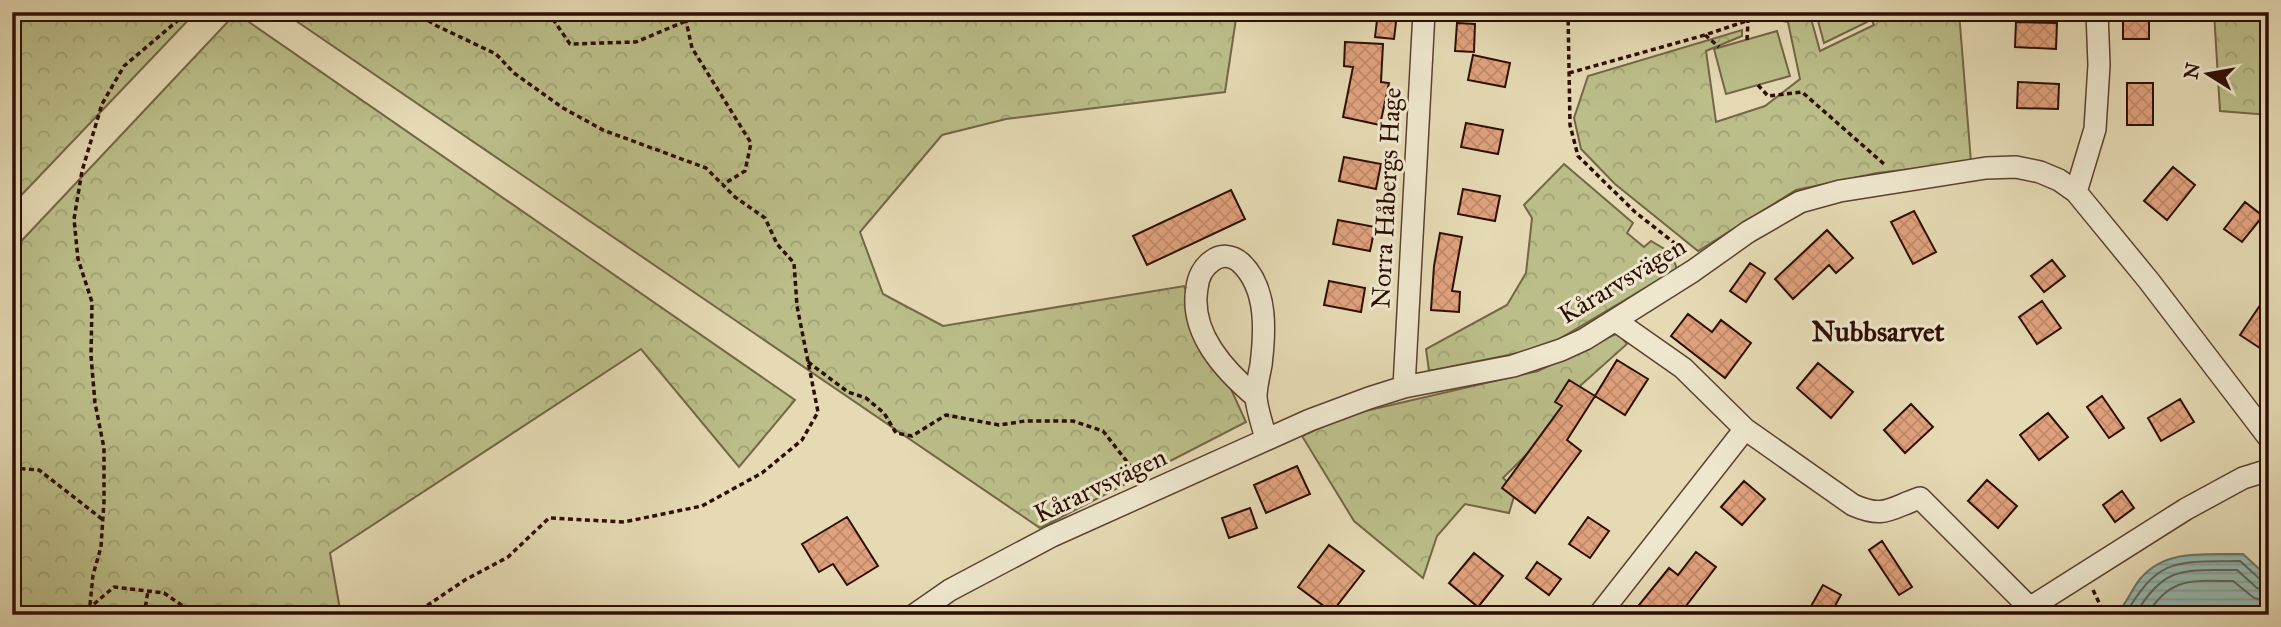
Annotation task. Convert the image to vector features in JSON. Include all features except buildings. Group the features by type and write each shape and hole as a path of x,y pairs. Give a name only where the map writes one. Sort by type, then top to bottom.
{"street":[{"name":"Norra Håbergs Hage","path":"1404,387 1424,12"},
{"path":"2076,192 2095,129 2099,65 2097,12"},
{"name":"Kårarvsvägen","path":"914,615 950,590 1052,536 1266,439 1404,387 1513,366 1585,339 1702,265 1748,232 1800,202 1840,191 1986,168 2016,167 2040,172 2059,180 2076,192 2149,281 2269,438"},
{"path":"1256,397 1224,366 1212,350 1199,322 1196,291 1199,278 1207,265 1218,256 1238,260 1249,272 1260,298 1264,327 1256,397 1266,439"},
{"path":"1616,321 1683,368 1745,429 1853,505 1869,512 1888,511 1920,498 2024,611 2186,509 2243,478 2269,470"},
{"path":"1599,615 1745,429"}],"path":[{"path":"90,605 93,575 101,547 104,448 95,403 91,356 92,302 78,260 74,219 80,183 102,104 124,66 188,12"},
{"path":"413,615 465,580 508,557 549,519 624,522 702,506 762,473 802,440 818,412 797,306 794,263 777,244 765,218 735,197 706,168 603,130 563,108 514,73 496,54 414,12"},
{"path":"548,12 570,44 636,42 686,21 693,12"},
{"path":"679,12 686,21 692,48 751,143 746,171 722,185"},
{"path":"1568,12 1570,125 1578,156 1635,212 1702,265"},
{"path":"1569,73 1705,35 1773,12"},
{"path":"1747,40 1748,21"},
{"path":"1705,35 1719,47"},
{"path":"1758,85 1768,96 1802,92 1904,182"},
{"path":"808,362 848,392 866,398 884,413 896,433 912,436 946,415 999,425 1025,421 1073,421 1103,431 1151,492"},
{"path":"12,468 39,470 103,520"},
{"path":"81,615 114,587 164,593 196,615"},
{"path":"144,615 148,591"}],"green space":[{"path":"12,12 196,12 12,205"},
{"path":"283,12 1237,12 1225,92 1006,119 942,135 860,232 883,294 943,326 1184,286 1246,422 1040,528"},
{"path":"1797,12 1807,12 1820,51 1874,25 1868,12 1959,12 1971,162 1877,173 1796,190 1698,251 1615,184 1581,149 1574,118 1588,76 1742,30 1742,36 1706,51 1716,122 1765,106 1800,79 1788,22 1776,20"},
{"path":"1833,12 1862,12 1867,22 1824,43 1817,17"},
{"path":"2214,12 2269,12 2269,115 2220,111"},
{"path":"236,13 795,400 739,467 641,349 330,553 341,615 12,615 12,251"},
{"path":"1777,31 1790,76 1726,94 1714,49"},
{"path":"1564,164 1633,223 1627,233 1644,247 1651,241 1671,253 1677,269 1544,348 1429,371 1426,349 1507,305 1526,273 1532,218 1524,205"},
{"path":"1618,333 1627,344 1581,385 1569,412 1503,478 1516,490 1509,513 1465,504 1437,536 1423,578 1354,521 1302,436 1348,415 1538,371"}],"water":[{"path":"2243,554 2269,578 2269,615 2115,615 2140,579 2162,562 2188,555"}],"district":[{"name":"Nubbsarvet","path":"1878,331"}]}
